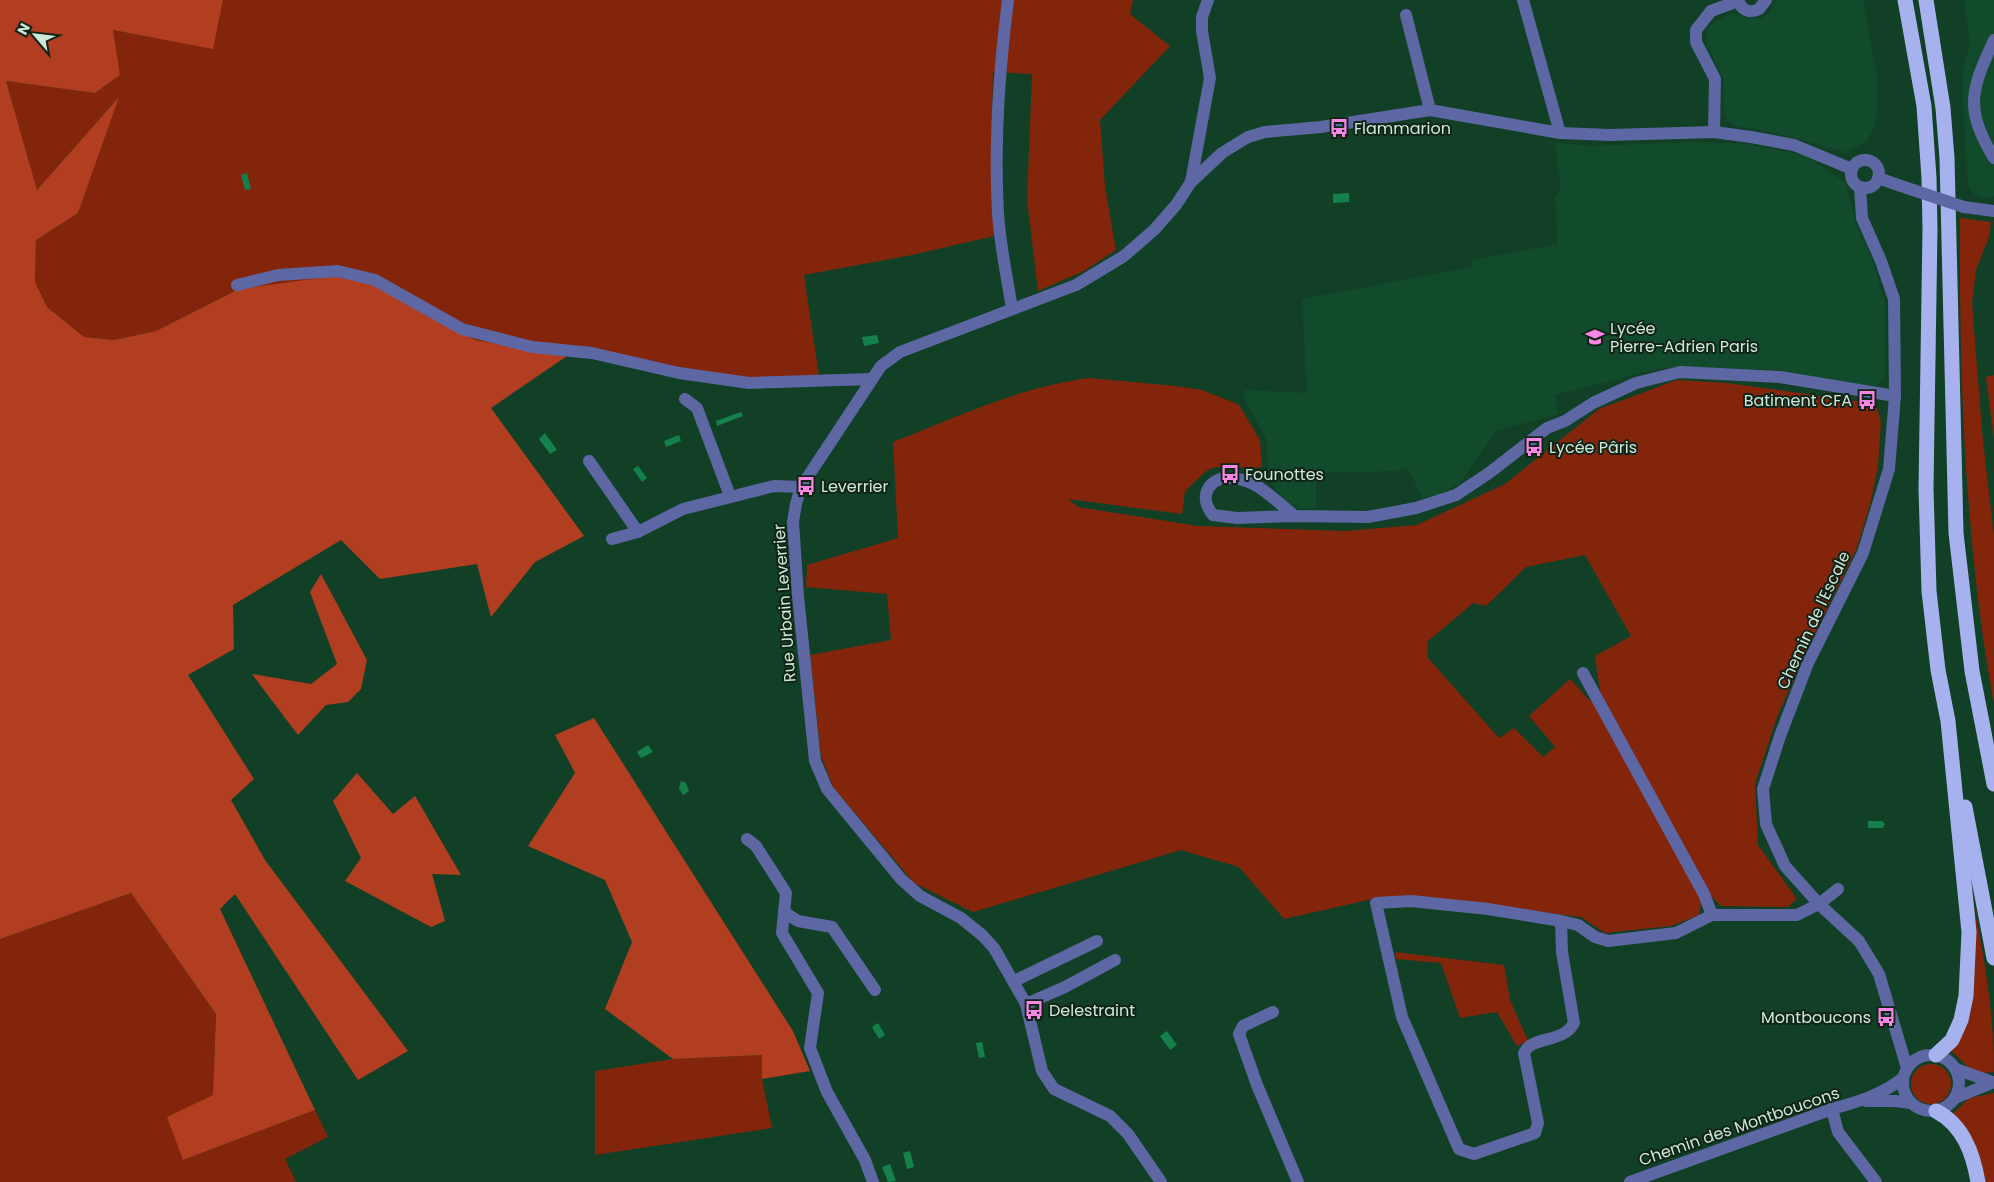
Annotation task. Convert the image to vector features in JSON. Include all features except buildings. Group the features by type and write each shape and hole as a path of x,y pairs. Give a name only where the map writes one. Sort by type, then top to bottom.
{"highway":[{"path":"1905,0 1924,106 1929,178 1926,534 1932,626 1949,727 1994,958"},
{"path":"1926,0 1943,108 1948,186 1951,400 1956,533 1972,671 1994,784"},
{"path":"1936,0 1937,62"},
{"path":"1972,671 1994,742"},
{"path":"1931,1055 1952,1040 1961,1020 1968,970 1967,897 1949,727"},
{"path":"1936,1111 1947,1117 1962,1134 1978,1182"}],"street":[{"path":"1008,0 1000,64 997,170 998,216 1012,309"},
{"name":"Rue Urbain Leverrier","path":"1161,1182 1128,1134 1110,1116 1054,1089 1042,1071 1026,1004 994,948 982,934 961,918 920,896 902,879 827,789 815,761 798,596 793,522 801,488 881,366 900,352 1076,285 1124,256 1154,230 1176,204 1191,182 1210,78 1202,31 1202,17 1208,0"},
{"path":"1523,0 1560,134"},
{"path":"1714,132 1715,79 1696,42 1696,30 1711,11 1738,0 1744,9 1752,11 1759,9 1766,0"},
{"path":"1406,14 1430,110"},
{"path":"1994,40 1974,88 1974,112 1981,136 1994,158"},
{"path":"1191,182 1222,153 1248,137 1265,132 1321,127 1430,110 1560,134 1610,135 1714,132 1794,145 1852,169"},
{"path":"1860,161 1869,161 1876,166 1878,178 1873,185 1860,186 1854,181 1852,169 1860,161"},
{"path":"1878,178 1964,207 1994,211"},
{"name":"Chemin de l'Escale","path":"1860,186 1862,218 1881,261 1894,300 1896,396 1889,469 1877,513 1863,553 1808,663 1780,736 1763,789 1766,824 1772,842 1785,866 1819,904 1847,928 1866,952 1879,974 1897,1031 1905,1073"},
{"path":"237,285 278,275 338,271 375,280 462,329 532,347 592,352 679,373 749,383 871,379"},
{"path":"1295,516 1258,485 1248,481 1228,478 1220,479 1208,488 1205,497 1207,508 1217,517 1368,517 1416,508 1456,495 1489,473 1547,428 1565,421 1593,403 1658,376 1680,372 1780,377 1896,396"},
{"path":"685,399 697,408 730,496"},
{"path":"589,461 638,532"},
{"path":"612,539 638,532 683,509 730,496 774,486 801,488"},
{"path":"1583,673 1704,894 1712,915"},
{"path":"747,839 756,846 786,893 782,933 818,993 810,1048 827,1092 865,1160 873,1182"},
{"path":"1561,921 1562,952 1574,1023 1562,1037 1543,1041 1526,1049 1524,1053 1538,1123 1535,1133 1474,1154 1465,1152 1459,1149 1402,1017 1376,903 1411,901 1488,909 1561,921 1578,925 1595,937 1608,941 1676,933 1712,915 1797,915 1819,904 1838,889"},
{"path":"784,912 798,920 832,927 874,990"},
{"path":"1014,982 1097,941"},
{"path":"1026,1004 1066,987 1115,960"},
{"path":"1273,1012 1243,1026 1239,1034 1257,1084 1298,1182"},
{"name":"Chemin de l'Escale","path":"1897,1031 1912,1049 1931,1055"},
{"path":"1956,1069 1959,1084 1955,1098 1949,1105 1936,1111 1925,1111 1911,1103 1904,1092 1905,1073 1915,1060 1931,1055 1947,1060 1956,1069 1993,1082"},
{"name":"Chemin des Montboucons","path":"1630,1182 1832,1108 1859,1101 1880,1092 1905,1073"},
{"path":"1955,1098 1993,1082"},
{"name":"Chemin des Montboucons","path":"1859,1101 1911,1103"},
{"path":"1832,1108 1838,1132 1876,1182"}],"shaded area":[{"path":"0,0 223,0 213,49 113,30 120,75 95,93 6,81 37,190 119,97 78,213 36,240 35,282 47,307 84,337 114,340 156,331 239,289 334,276 374,285 475,340 567,356 491,408 584,536 535,562 491,617 477,564 380,579 341,540 233,605 234,649 188,675 254,779 231,800 265,860 408,1051 358,1080 235,894 220,909 315,1110 183,1160 167,1117 213,1095 216,1014 131,893 0,939"},
{"path":"223,0 1133,0 1130,14 1170,46 1100,120 1105,187 1116,250 1084,271 1038,291 1027,199 1032,74 993,72 991,156 994,236 912,255 804,275 820,383 755,388 587,355 567,356 475,340 374,285 239,289 156,331 114,340 84,337 47,307 35,282 36,240 78,213 118,98 37,190 6,81 95,93 120,75 112,30 212,48"},
{"path":"1776,0 1863,0 1878,81 1877,115 1873,130 1865,143 1861,143 1861,145 1846,152 1777,133 1736,126 1729,122 1724,112 1723,77 1706,43 1706,32 1710,26 1730,14 1747,19 1762,18 1769,14"},
{"path":"1964,0 1994,0 1994,196 1982,198 1974,194 1968,185 1962,81 1964,63 1970,45"},
{"name":"Lycée Pierre-Adrien Paris","path":"1697,142 1746,144 1804,155 1845,182 1857,227 1873,262 1886,307 1886,374 1879,384 1871,387 1778,370 1673,367 1657,369 1555,395 1558,414 1496,431 1460,483 1438,495 1422,498 1408,468 1395,471 1316,473 1316,508 1299,509 1285,500 1272,484 1269,475 1266,438 1244,398 1244,390 1307,393 1302,299 1472,267 1471,260 1558,244 1555,197 1561,189 1555,143 1591,146"},
{"path":"247,173 251,189 245,190 241,175"},
{"path":"1349,193 1349,202 1333,203 1333,194"},
{"path":"1960,218 1991,222 1989,237 1976,270 1972,303 1982,431 1994,537 1994,704 1976,584 1970,523 1961,340"},
{"path":"877,335 879,343 864,346 862,337"},
{"path":"1994,375 1994,440 1986,377"},
{"path":"1089,378 1202,390 1239,405 1260,440 1262,467 1218,467 1208,470 1185,491 1182,514 1068,499 1078,507 1198,526 1345,531 1417,525 1505,484 1599,409 1677,380 1727,383 1871,403 1877,408 1881,423 1878,467 1870,505 1856,550 1802,660 1777,717 1755,784 1758,845 1797,899 1788,907 1721,906 1708,893 1601,697 1595,656 1631,636 1585,555 1526,567 1486,606 1473,603 1427,642 1428,658 1499,738 1514,728 1543,757 1555,747 1529,716 1570,679 1590,701 1593,700 1702,898 1699,915 1671,926 1605,933 1581,917 1418,897 1368,900 1284,919 1239,867 1181,850 973,912 914,883 833,787 821,756 810,655 891,640 887,594 806,587 807,565 898,538 893,442 989,404 1038,388"},
{"path":"741,412 743,416 717,426 716,421"},
{"path":"545,433 557,450 550,454 539,439"},
{"path":"679,435 681,441 666,447 664,441"},
{"path":"638,466 647,478 642,482 633,469"},
{"path":"321,574 367,660 361,689 348,702 326,705 298,735 252,674 311,684 337,664 310,592"},
{"path":"594,718 793,1031 810,1071 762,1079 762,1055 673,1059 605,1009 632,942 605,880 528,846 575,773 555,735"},
{"path":"648,745 653,752 641,758 637,752"},
{"path":"357,773 393,814 415,796 461,875 432,874 445,921 431,927 345,881 361,858 333,801"},
{"path":"681,781 686,783 689,791 683,795 679,788"},
{"path":"1868,821 1882,821 1885,824 1883,828 1868,828"},
{"path":"131,893 216,1014 213,1095 183,1160 315,1110 328,1137 285,1159 296,1182 0,1182 0,939"},
{"path":"1972,906 1974,906 1982,947 1994,1051 1994,1072 1986,1073 1973,1070 1949,1049 1961,1038 1970,1011"},
{"path":"1395,952 1504,965 1510,1000 1528,1041 1517,1046 1497,1012 1460,1018 1441,963 1396,959"},
{"path":"878,1023 885,1035 879,1039 872,1027"},
{"path":"1167,1031 1177,1045 1170,1050 1160,1036"},
{"path":"982,1042 985,1057 979,1058 976,1043"},
{"path":"763,1055 762,1079 772,1128 595,1155 595,1071 673,1059"},
{"path":"1935,1064 1942,1067 1948,1073 1951,1084 1950,1092 1942,1101 1935,1104 1927,1104 1920,1101 1912,1092 1911,1080 1914,1073 1923,1065"},
{"path":"1994,1093 1994,1182 1984,1182 1953,1113 1970,1098"},
{"path":"910,1151 914,1167 907,1169 903,1153"},
{"path":"890,1164 896,1181 888,1182 882,1167"}],"place":[{"name":"Flammarion","path":"1339,128"},
{"name":"Lycée Pierre-Adrien Paris","path":"1595,337"},
{"name":"Batiment CFA","path":"1867,400"},
{"name":"Lycée Pâris","path":"1534,447"},
{"name":"Founottes","path":"1230,474"},
{"name":"Leverrier","path":"806,486"},
{"name":"Delestraint","path":"1034,1010"},
{"name":"Montboucons","path":"1886,1017"}]}
